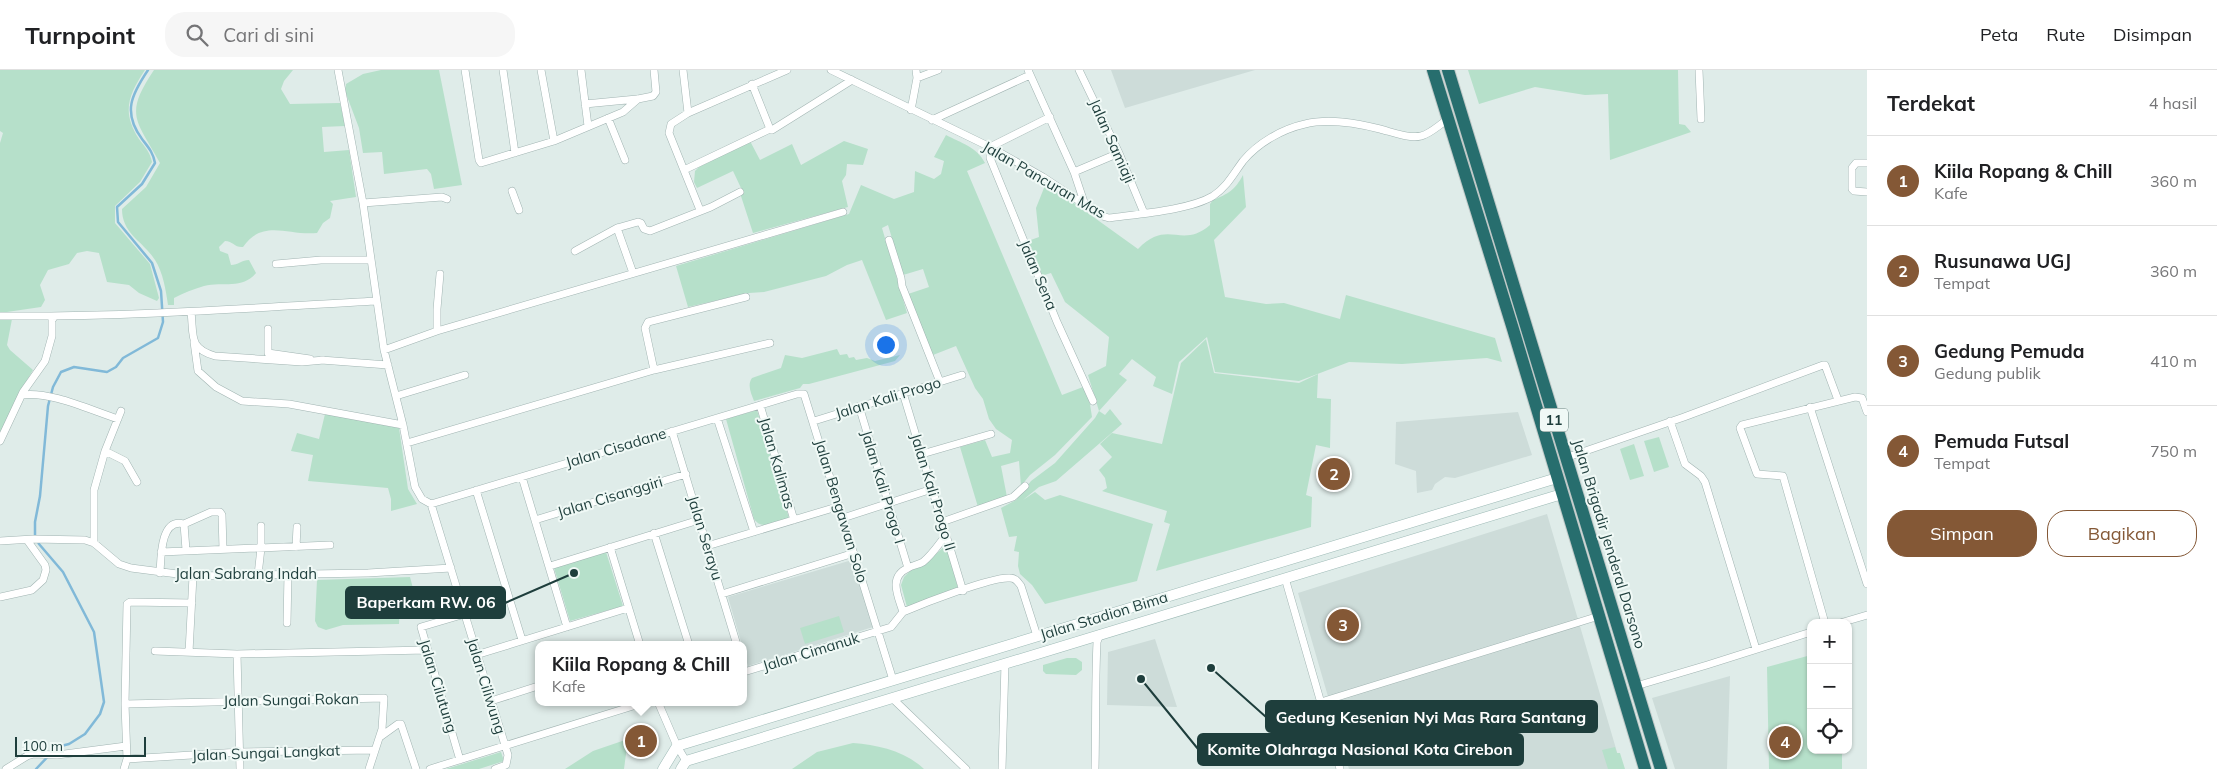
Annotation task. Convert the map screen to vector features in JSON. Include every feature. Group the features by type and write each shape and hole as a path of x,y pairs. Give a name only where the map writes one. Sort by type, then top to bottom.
{"highway":[{"name":"Jalan Brigadir Jenderal Darsono","path":"1433,70 1447,120 1501,267 1565,458 1661,769"},
{"name":"Jalan Brigadir Jenderal Darsono","path":"1448,70 1562,494 1645,769"},
{"path":"1629,717 1644,713"}],"street":[{"path":"338,70 363,203 384,350 403,425 415,487 422,498 431,504"},
{"path":"465,70 479,162 484,163 554,141 623,112 638,99"},
{"path":"503,70 515,153"},
{"path":"541,70 554,141"},
{"path":"581,70 588,126"},
{"path":"585,104 652,97 656,93 654,70"},
{"path":"683,70 688,113"},
{"path":"700,210 670,136 669,128 688,113 786,70"},
{"name":"Jalan Pancuran Mas","path":"831,70 990,147 1043,177 1105,218 1144,213 1194,203 1215,195 1256,149 1268,140 1303,124 1318,121 1334,121 1367,125 1416,136 1425,134 1447,120"},
{"path":"912,110 917,78 916,70"},
{"path":"917,78 938,70"},
{"name":"Jalan Samiaji","path":"1079,70 1119,152 1144,213"},
{"path":"1699,70 1701,119"},
{"path":"932,120 1029,72 1074,172 1085,205"},
{"path":"684,170 773,129 852,80"},
{"path":"752,84 770,129"},
{"path":"990,147 1050,116"},
{"path":"608,118 625,160"},
{"name":"Jalan Sena","path":"990,147 992,166 1093,401"},
{"path":"1074,172 1119,152"},
{"path":"1867,163 1856,163 1852,168 1852,189 1854,191 1867,192"},
{"path":"512,191 519,210"},
{"path":"575,251 617,228 638,222 641,223 644,229 650,231 711,207 740,192"},
{"path":"363,203 442,197 447,199"},
{"path":"384,350 438,331 546,301 633,273 843,212"},
{"path":"617,228 633,273"},
{"path":"889,240 902,287 940,382"},
{"path":"276,264 321,260 371,260"},
{"path":"438,331 437,299 440,274"},
{"path":"654,370 646,328 648,322 746,297"},
{"path":"0,316 191,312 376,301"},
{"path":"191,312 198,371 216,387 242,401 281,404 403,425"},
{"path":"0,441 22,395 47,356 54,316"},
{"path":"268,329 268,353 388,365"},
{"path":"194,342 203,353 215,356 302,362 324,360"},
{"path":"407,443 654,370 770,343"},
{"path":"1565,458 1823,365 1828,370 1838,400"},
{"path":"396,396 465,375"},
{"name":"Jalan Kali Progo","path":"814,421 962,375"},
{"path":"0,542 50,539 94,542 94,490 105,451 119,415 36,393 22,395"},
{"name":"Jalan Cisadane","path":"431,504 802,393"},
{"name":"Jalan Bengawan Solo","path":"802,393 806,397 814,421 893,680"},
{"name":"Jalan Kali Progo II","path":"903,393 963,591"},
{"path":"1824,619 1783,476 1757,474 1740,429 1742,425 1838,400 1862,398 1867,412"},
{"name":"Jalan Kalimas","path":"760,405 794,520"},
{"name":"Jalan Kali Progo I","path":"859,406 908,568"},
{"path":"1810,407 1867,584"},
{"path":"718,418 754,532"},
{"path":"1670,421 1685,464 1701,476 1705,482 1756,649"},
{"name":"Jalan Serayu","path":"672,431 736,641"},
{"path":"922,454 991,434"},
{"path":"105,451 125,461 137,482"},
{"name":"Jalan Cisanggiri","path":"536,520 686,474"},
{"path":"522,477 567,626"},
{"name":"Jalan Stadion Bima","path":"677,746 1558,478"},
{"path":"942,522 1013,497 1025,486"},
{"path":"843,518 932,489"},
{"path":"476,490 522,640"},
{"name":"Jalan Stadion Bima","path":"684,765 1005,663 1562,494"},
{"name":"Jalan Ciliwung","path":"431,504 505,746"},
{"path":"707,546 840,506"},
{"path":"160,573 161,552 168,530 179,523 184,524 211,512 220,512 222,515 223,549"},
{"path":"550,566 699,520"},
{"path":"184,524 186,550"},
{"path":"258,575 261,526"},
{"path":"296,546 297,527"},
{"path":"654,533 688,641"},
{"path":"946,535 924,561 908,568 899,575 895,584 903,612 963,591 1005,578 1012,578 1017,580 1021,586 1037,636"},
{"path":"0,597 34,589 43,580 46,570 30,539"},
{"name":"Jalan Sabrang Indah","path":"94,542 123,566 136,570 193,576 452,568"},
{"path":"161,552 330,545"},
{"path":"610,547 639,641"},
{"path":"722,594 854,553"},
{"path":"1280,563 1340,769"},
{"path":"287,623 288,574"},
{"path":"189,652 193,576"},
{"path":"124,769 127,759 125,704 127,604 130,602 192,603"},
{"path":"476,655 628,608"},
{"name":"Jalan Cimanuk","path":"747,669 891,627 903,612"},
{"name":"Jalan Cilutung","path":"460,760 421,627 465,614"},
{"path":"1852,619 1867,615"},
{"path":"1320,702 1598,616"},
{"path":"1095,618 1100,634 1097,642 1095,693 1097,716 1095,769"},
{"path":"1636,686 1807,633"},
{"path":"999,648 1005,663 1002,769"},
{"path":"155,651 237,654 427,650"},
{"path":"237,654 240,769"},
{"path":"876,685 966,769"},
{"path":"491,701 535,687"},
{"name":"Jalan Sungai Rokan","path":"125,704 384,698 379,738 369,769"},
{"path":"430,769 633,706"},
{"path":"660,706 684,765"},
{"path":"379,738 384,732 401,724 416,769"},
{"path":"6,769 27,756 42,753 57,755 126,746"},
{"path":"505,746 512,769"},
{"path":"663,769 677,746"},
{"name":"Jalan Sungai Langkat","path":"127,759 240,752 374,750"},
{"path":"495,769 506,765 508,758"}],"shaded area":[{"path":"1111,70 1255,70 1125,108"},
{"path":"1518,412 1532,455 1455,478 1445,477 1435,484 1432,490 1417,493 1416,471 1395,464 1396,422"},
{"path":"1547,514 1622,769 1349,769 1298,593"},
{"path":"852,560 873,627 748,666 747,641 741,641 728,597"},
{"path":"1155,639 1177,707 1107,705 1108,652"},
{"path":"1730,676 1727,769 1675,769 1652,698"}],"green space":[{"path":"0,70 145,70 131,95 129,112 133,129 149,152 152,162 140,182 115,206 115,223 150,264 159,298 157,301 139,293 129,285 107,282 99,253 87,251 77,253 69,264 48,270 40,285 45,300 41,307 0,313 0,143 3,133 0,131"},
{"path":"154,70 293,70 284,81 281,89 290,104 340,103 345,126 322,127 324,152 349,150 356,197 330,201 333,204 330,218 323,223 317,233 268,231 259,233 251,238 243,247 225,241 219,247 220,251 228,254 231,265 249,260 256,273 245,282 204,286 181,294 174,298 174,305 168,305 164,282 158,265 125,225 122,209 146,187 160,163 140,127 136,108 144,85"},
{"path":"381,70 439,70 462,185 434,189 431,174 427,169 384,174 382,152 363,153 359,128 345,91 346,84 363,74"},
{"path":"1468,70 1678,70 1679,124 1685,125 1691,132 1610,160 1608,94 1585,95 1535,87 1479,104"},
{"path":"946,135 973,149 985,163 967,171 1062,395 1083,387 1089,398 1092,417 1055,455 1030,475 1021,486 1019,461 1001,466 1007,497 978,507 960,447 985,440 992,457 1010,453 1012,440 996,429 989,419 983,399 975,388 956,346 933,355 908,294 929,287 923,269 903,275 888,225 882,228 907,313 886,320 862,260 847,265 826,276 764,292 749,293 688,307 676,266 849,214 861,185 894,199 914,192 915,171 934,179 941,174 944,161 934,157"},
{"path":"750,141 760,160 792,144 801,165 844,141 868,149 863,165 847,164 846,175 842,181 848,207 753,233 739,190 741,188 733,171 697,188 694,182 695,171 699,167"},
{"path":"1243,175 1246,207 1214,240 1225,297 1266,304 1284,303 1340,319 1346,295 1495,338 1502,362 1487,358 1402,364 1349,362 1299,381 1215,372 1207,337 1179,362 1172,394 1153,386 1156,377 1132,359 1119,374 1127,380 1099,411 1088,375 1106,366 1109,337 1065,302 1051,273 1041,276 1028,241 1039,237 1036,208 1046,183 1138,249 1149,240 1158,236 1166,234 1191,235 1200,232 1210,225 1210,204 1213,200 1231,191"},
{"path":"0,319 12,319 7,345 10,350 33,370 21,390 0,435"},
{"path":"1206,339 1214,373 1299,383 1318,374 1317,398 1331,399 1330,448 1316,445 1306,495 1312,497 1311,527 1156,571 1170,524 1164,522 1167,511 1102,491 1107,488 1105,478 1099,470 1112,457 1100,444 1112,433 1162,444 1181,363"},
{"path":"837,349 840,355 847,354 849,358 854,357 856,360 867,358 875,361 900,355 895,361 803,384 800,388 754,401 750,386 752,378 781,368 785,355 802,358"},
{"path":"1110,409 1122,424 1056,481 1039,487 1023,500 1035,492 1045,500 1060,495 1153,524 1137,581 1045,604 1032,585 1020,574 1018,566 1019,552 1014,551 1017,536 1009,537 1001,508 1016,500 1031,481 1055,463 1099,411 1105,415"},
{"path":"757,410 789,518 765,525 757,523 754,519 726,419"},
{"path":"325,414 399,428 408,489 417,504 391,511 391,499 388,488 308,481 313,455 291,451 297,433 319,439"},
{"path":"1659,437 1669,467 1654,472 1644,441"},
{"path":"1634,444 1644,476 1630,480 1620,449"},
{"path":"946,545 958,588 907,607 901,585 904,577 912,569 925,564"},
{"path":"606,552 623,606 570,621 554,568"},
{"path":"410,577 418,607 400,606 399,624 343,625 326,630 318,627 315,621 317,580"},
{"path":"839,616 844,632 805,644 800,628"},
{"path":"1807,656 1807,754 1842,754 1842,769 1769,769 1767,667"},
{"path":"1067,658 1076,658 1082,662 1082,670 1076,675 1046,674 1043,671 1043,665"},
{"path":"628,739 624,769 565,769 593,751"},
{"path":"853,743 872,745 900,753 924,769 792,769 817,752"},
{"path":"1615,747 1617,753 1620,753 1625,769 1608,769 1602,750"},
{"path":"501,752 504,761 479,769 446,769"}],"waterway":[{"path":"36,769 57,747 69,744 85,734 100,714 104,702 94,632 63,572 39,544 35,535 35,522 40,496 48,406 53,387 61,372 74,367 107,372 116,367 123,358 158,338 163,322 161,291 152,263 118,222 117,207 142,184 155,163 150,150 136,129 131,112 134,95 148,70"}],"place":[{"name":"Rusunawa UGJ","path":"1334,474"},
{"name":"Baperkam RW. 06","path":"574,573"},
{"name":"Gedung Pemuda","path":"1343,625"},
{"name":"Gedung Kesenian Nyi Mas Rara Santang","path":"1211,668"},
{"name":"Komite Olahraga Nasional Kota Cirebon","path":"1141,679"},
{"name":"Kiila Ropang & Chill","path":"641,741"},
{"name":"Pemuda Futsal","path":"1785,742"}]}
